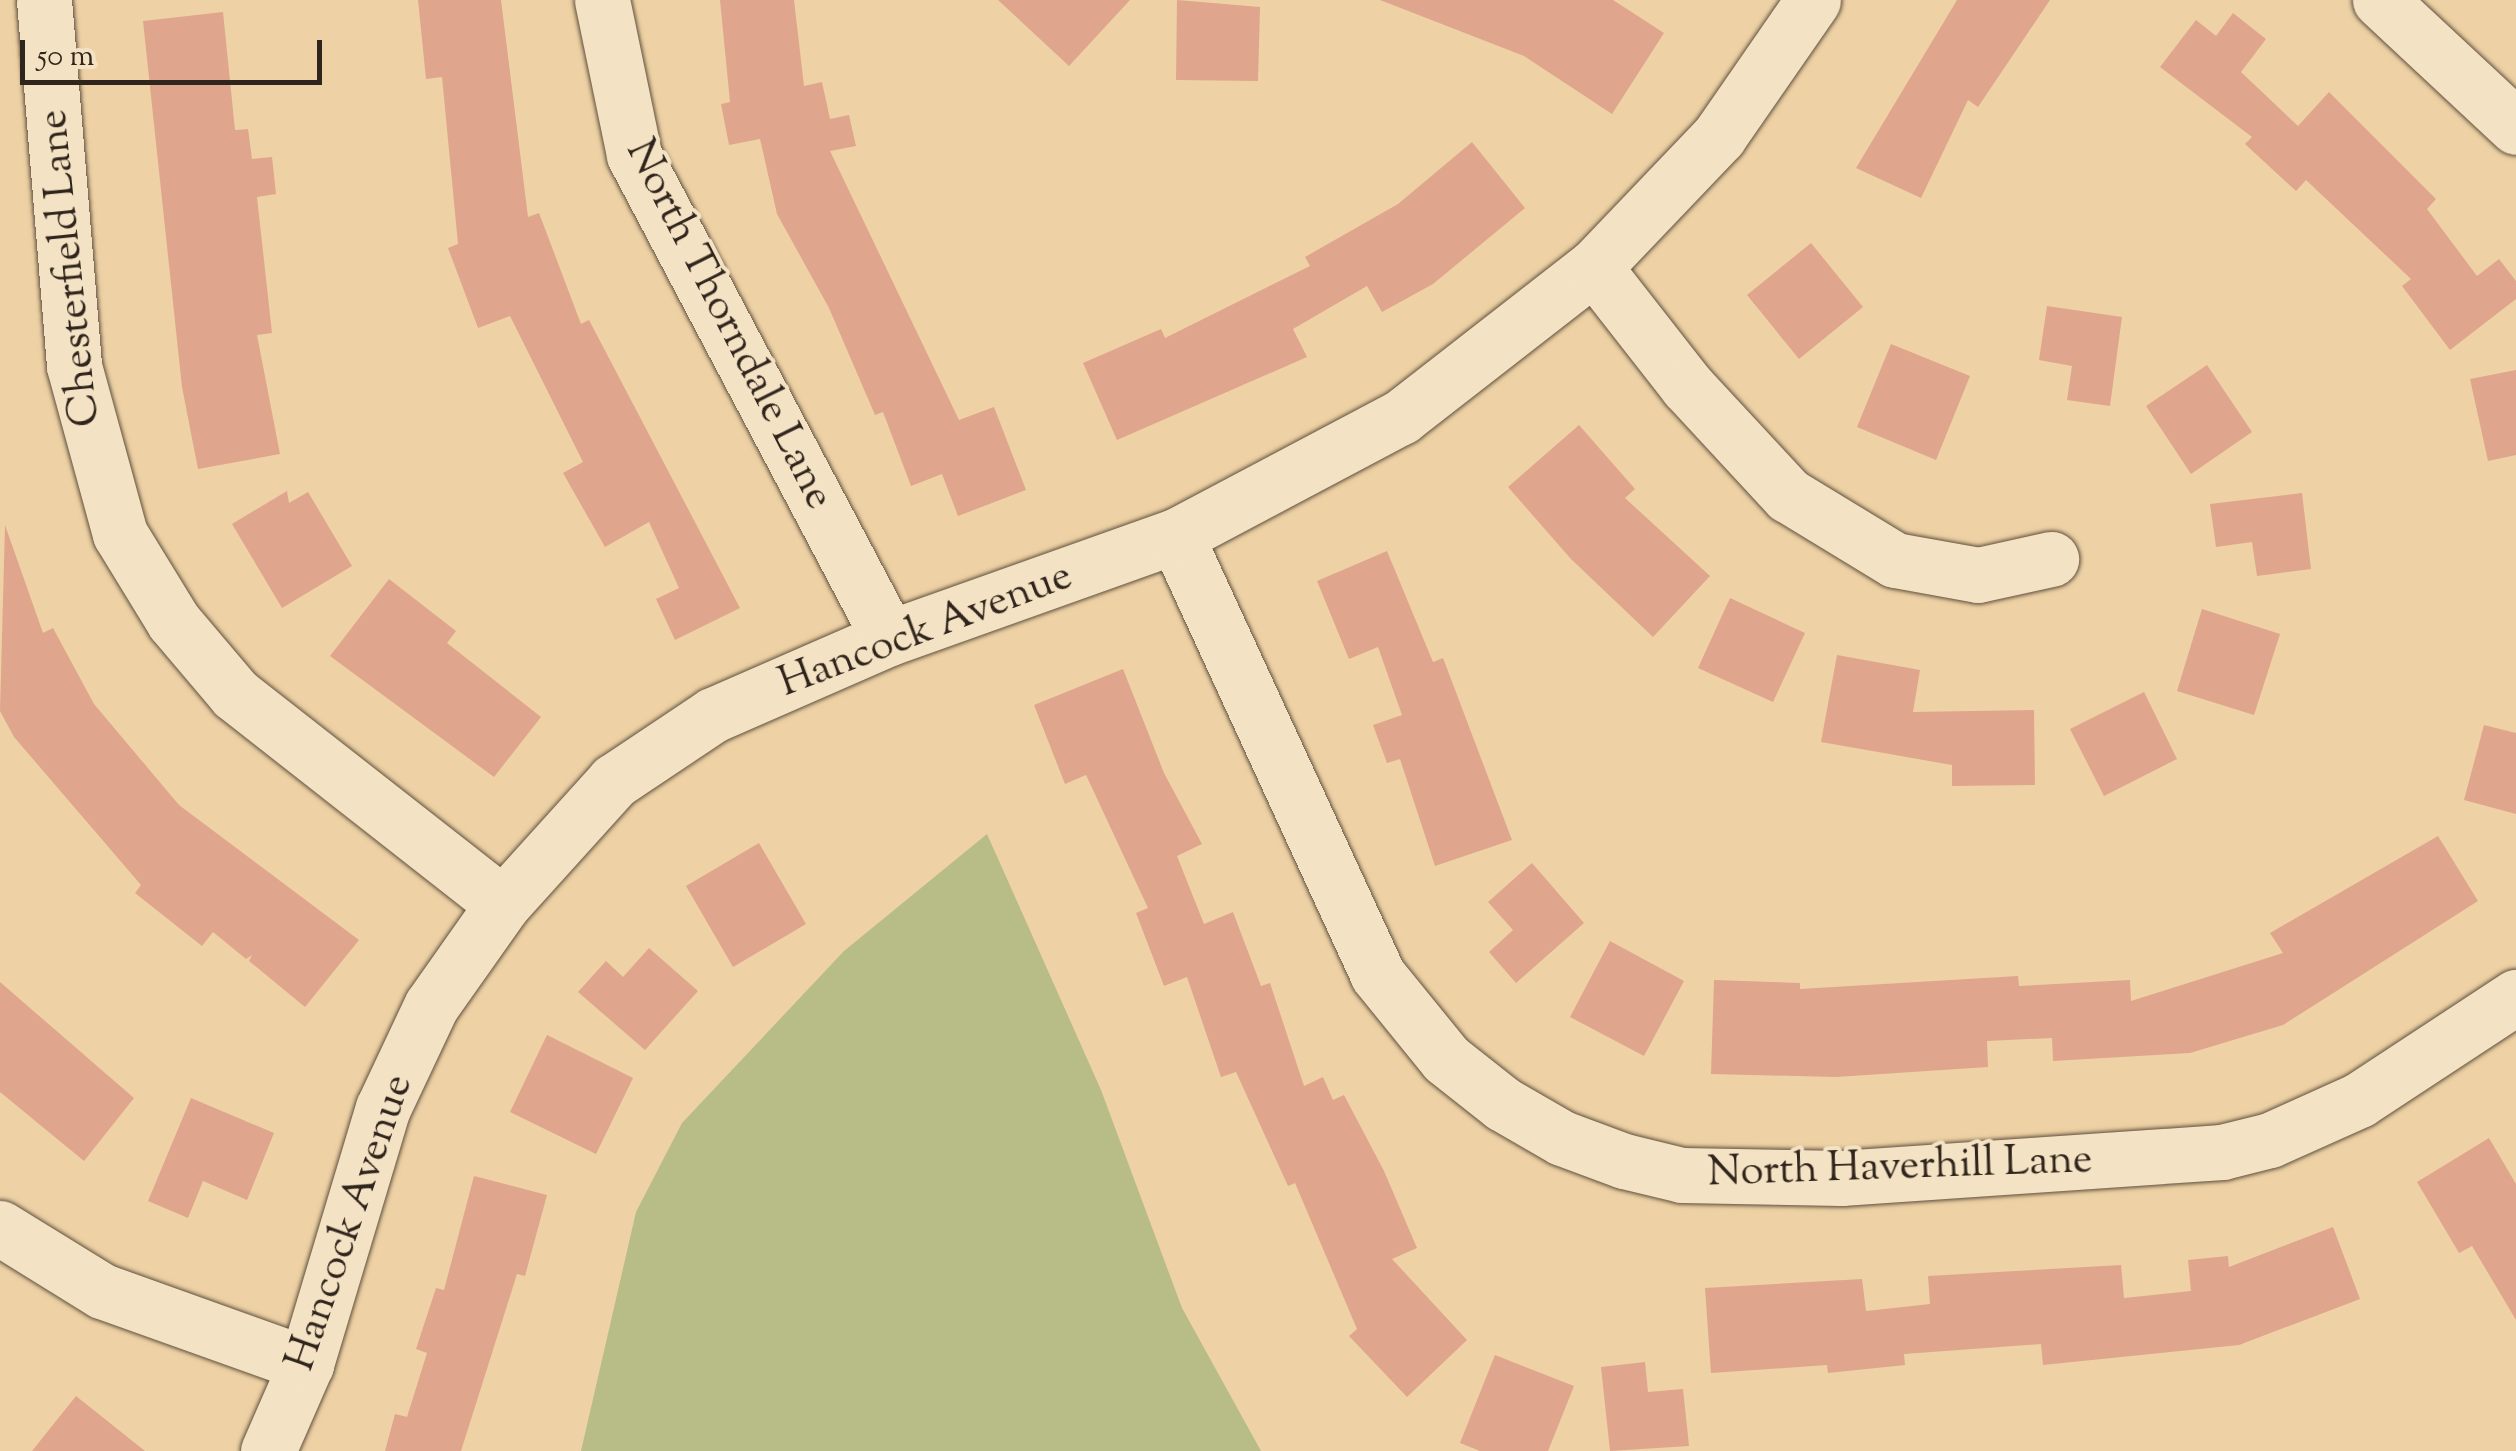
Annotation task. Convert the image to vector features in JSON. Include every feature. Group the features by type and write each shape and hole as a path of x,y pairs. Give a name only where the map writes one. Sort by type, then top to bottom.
{"street":[{"name":"Chesterfield Lane","path":"44,0 74,366 88,436 120,534 174,622 235,694 502,904"},
{"name":"North Thorndale Lane","path":"602,0 634,154 889,638"},
{"path":"2380,0 2516,127"},
{"name":"Hancock Avenue","path":"268,1451 306,1364 383,1108 432,1006 502,904 614,781 713,715 889,638 1176,536 1402,417 1594,267 1719,136 1807,2"},
{"path":"1594,267 1687,386 1788,495 1895,560 1978,575 2051,559"},
{"name":"North Haverhill Lane","path":"1176,536 1311,838 1386,986 1446,1059 1503,1104 1562,1138 1624,1161 1682,1175 1841,1178 2222,1152 2270,1140 2359,1100 2516,998"},
{"path":"0,1228 102,1290 306,1364"}],"green space":[{"path":"987,834 1101,1090 1182,1308 1261,1451 581,1451 636,1212 682,1123 844,951"}],"building":[{"path":"418,0 501,0 528,217 539,213 581,324 589,320 740,608 675,640 656,599 679,588 649,522 605,547 563,473 583,462 510,316 478,328 448,248 458,244 442,77 426,79"},
{"path":"720,0 794,0 804,86 822,82 830,119 849,115 856,146 830,151 959,420 994,407 1026,490 958,516 942,474 911,486 883,412 875,415 829,308 777,214 760,139 729,145 721,104 730,102"},
{"path":"998,0 1130,0 1069,66"},
{"path":"1177,0 1260,7 1258,81 1176,80"},
{"path":"1380,0 1613,0 1664,33 1612,114 1524,56"},
{"path":"1957,0 2050,0 1978,107 1968,100 1921,198 1856,168"},
{"path":"223,12 235,130 248,129 252,159 272,157 276,194 257,197 272,333 257,335 280,454 198,469 182,387 143,21"},
{"path":"2233,13 2266,39 2241,72 2298,126 2329,92 2436,199 2427,209 2477,276 2499,259 2516,281 2516,299 2450,350 2402,286 2411,279 2306,180 2296,191 2245,144 2252,137 2160,67 2196,20 2216,36"},
{"path":"1472,142 1525,208 1433,284 1382,312 1367,286 1293,329 1307,357 1117,440 1083,363 1161,329 1165,338 1310,266 1305,257 1398,204"},
{"path":"1811,243 1863,307 1799,359 1747,295"},
{"path":"2047,306 2122,317 2110,406 2067,400 2072,366 2039,360"},
{"path":"1891,344 1970,376 1936,460 1857,427"},
{"path":"2207,365 2252,432 2191,474 2146,406"},
{"path":"2516,370 2516,455 2488,461 2470,379"},
{"path":"1579,425 1635,489 1625,498 1710,576 1653,637 1571,559 1508,487"},
{"path":"287,491 289,503 308,492 352,566 282,608 232,524"},
{"path":"2302,493 2311,569 2257,576 2252,542 2216,547 2210,504"},
{"path":"5,525 43,633 53,628 94,704 179,805 359,940 305,1007 249,961 252,955 246,959 213,932 202,946 135,893 141,885 14,737 0,711"},
{"path":"1387,551 1433,662 1443,658 1512,840 1435,866 1400,759 1387,763 1373,725 1402,715 1378,647 1349,659 1317,581"},
{"path":"389,579 456,631 447,643 541,717 494,777 330,656"},
{"path":"1730,598 1805,633 1773,702 1698,668"},
{"path":"2202,609 2280,634 2254,715 2177,691"},
{"path":"1837,655 1920,670 1913,712 2034,710 2035,785 1952,786 1952,765 1821,742"},
{"path":"1123,669 1164,773 1202,844 1177,856 1204,924 1233,912 1261,986 1270,983 1304,1086 1323,1077 1333,1100 1344,1095 1384,1171 1417,1248 1392,1259 1467,1340 1407,1397 1349,1336 1357,1329 1295,1183 1288,1186 1236,1072 1221,1077 1187,977 1164,986 1136,913 1148,908 1086,775 1065,784 1034,705"},
{"path":"2144,692 2177,759 2104,796 2070,729"},
{"path":"2484,725 2516,733 2516,814 2464,800"},
{"path":"2438,836 2478,901 2283,1025 2190,1053 2053,1061 2052,1038 1987,1041 1988,1067 1836,1077 1711,1074 1714,980 1800,983 1800,989 2018,976 2019,986 2130,980 2131,1001 2283,953 2270,933"},
{"path":"759,843 806,924 733,967 686,886"},
{"path":"1532,863 1584,923 1516,983 1489,952 1513,930 1488,902"},
{"path":"1610,941 1684,981 1644,1056 1570,1017"},
{"path":"649,948 698,991 645,1050 578,992 606,961 623,977"},
{"path":"0,982 134,1098 84,1161 0,1092"},
{"path":"547,1035 633,1078 596,1154 510,1112"},
{"path":"191,1098 274,1133 247,1200 203,1181 188,1218 148,1201"},
{"path":"2489,1138 2516,1184 2516,1320 2472,1246 2459,1253 2417,1182"},
{"path":"474,1176 547,1195 525,1276 517,1274 461,1451 385,1451 395,1414 407,1417 427,1353 416,1349 436,1288 444,1290"},
{"path":"2333,1227 2360,1299 2239,1345 2043,1365 2041,1344 1904,1354 1905,1365 1828,1373 1827,1365 1711,1373 1705,1288 1862,1279 1866,1311 1930,1304 1928,1276 2121,1265 2124,1298 2191,1291 2188,1260 2228,1256 2229,1267"},
{"path":"1495,1355 1574,1386 1548,1451 1480,1451 1460,1443"},
{"path":"1645,1362 1648,1392 1683,1389 1689,1446 1610,1451 1601,1367"},
{"path":"76,1396 145,1451 32,1451"}]}
